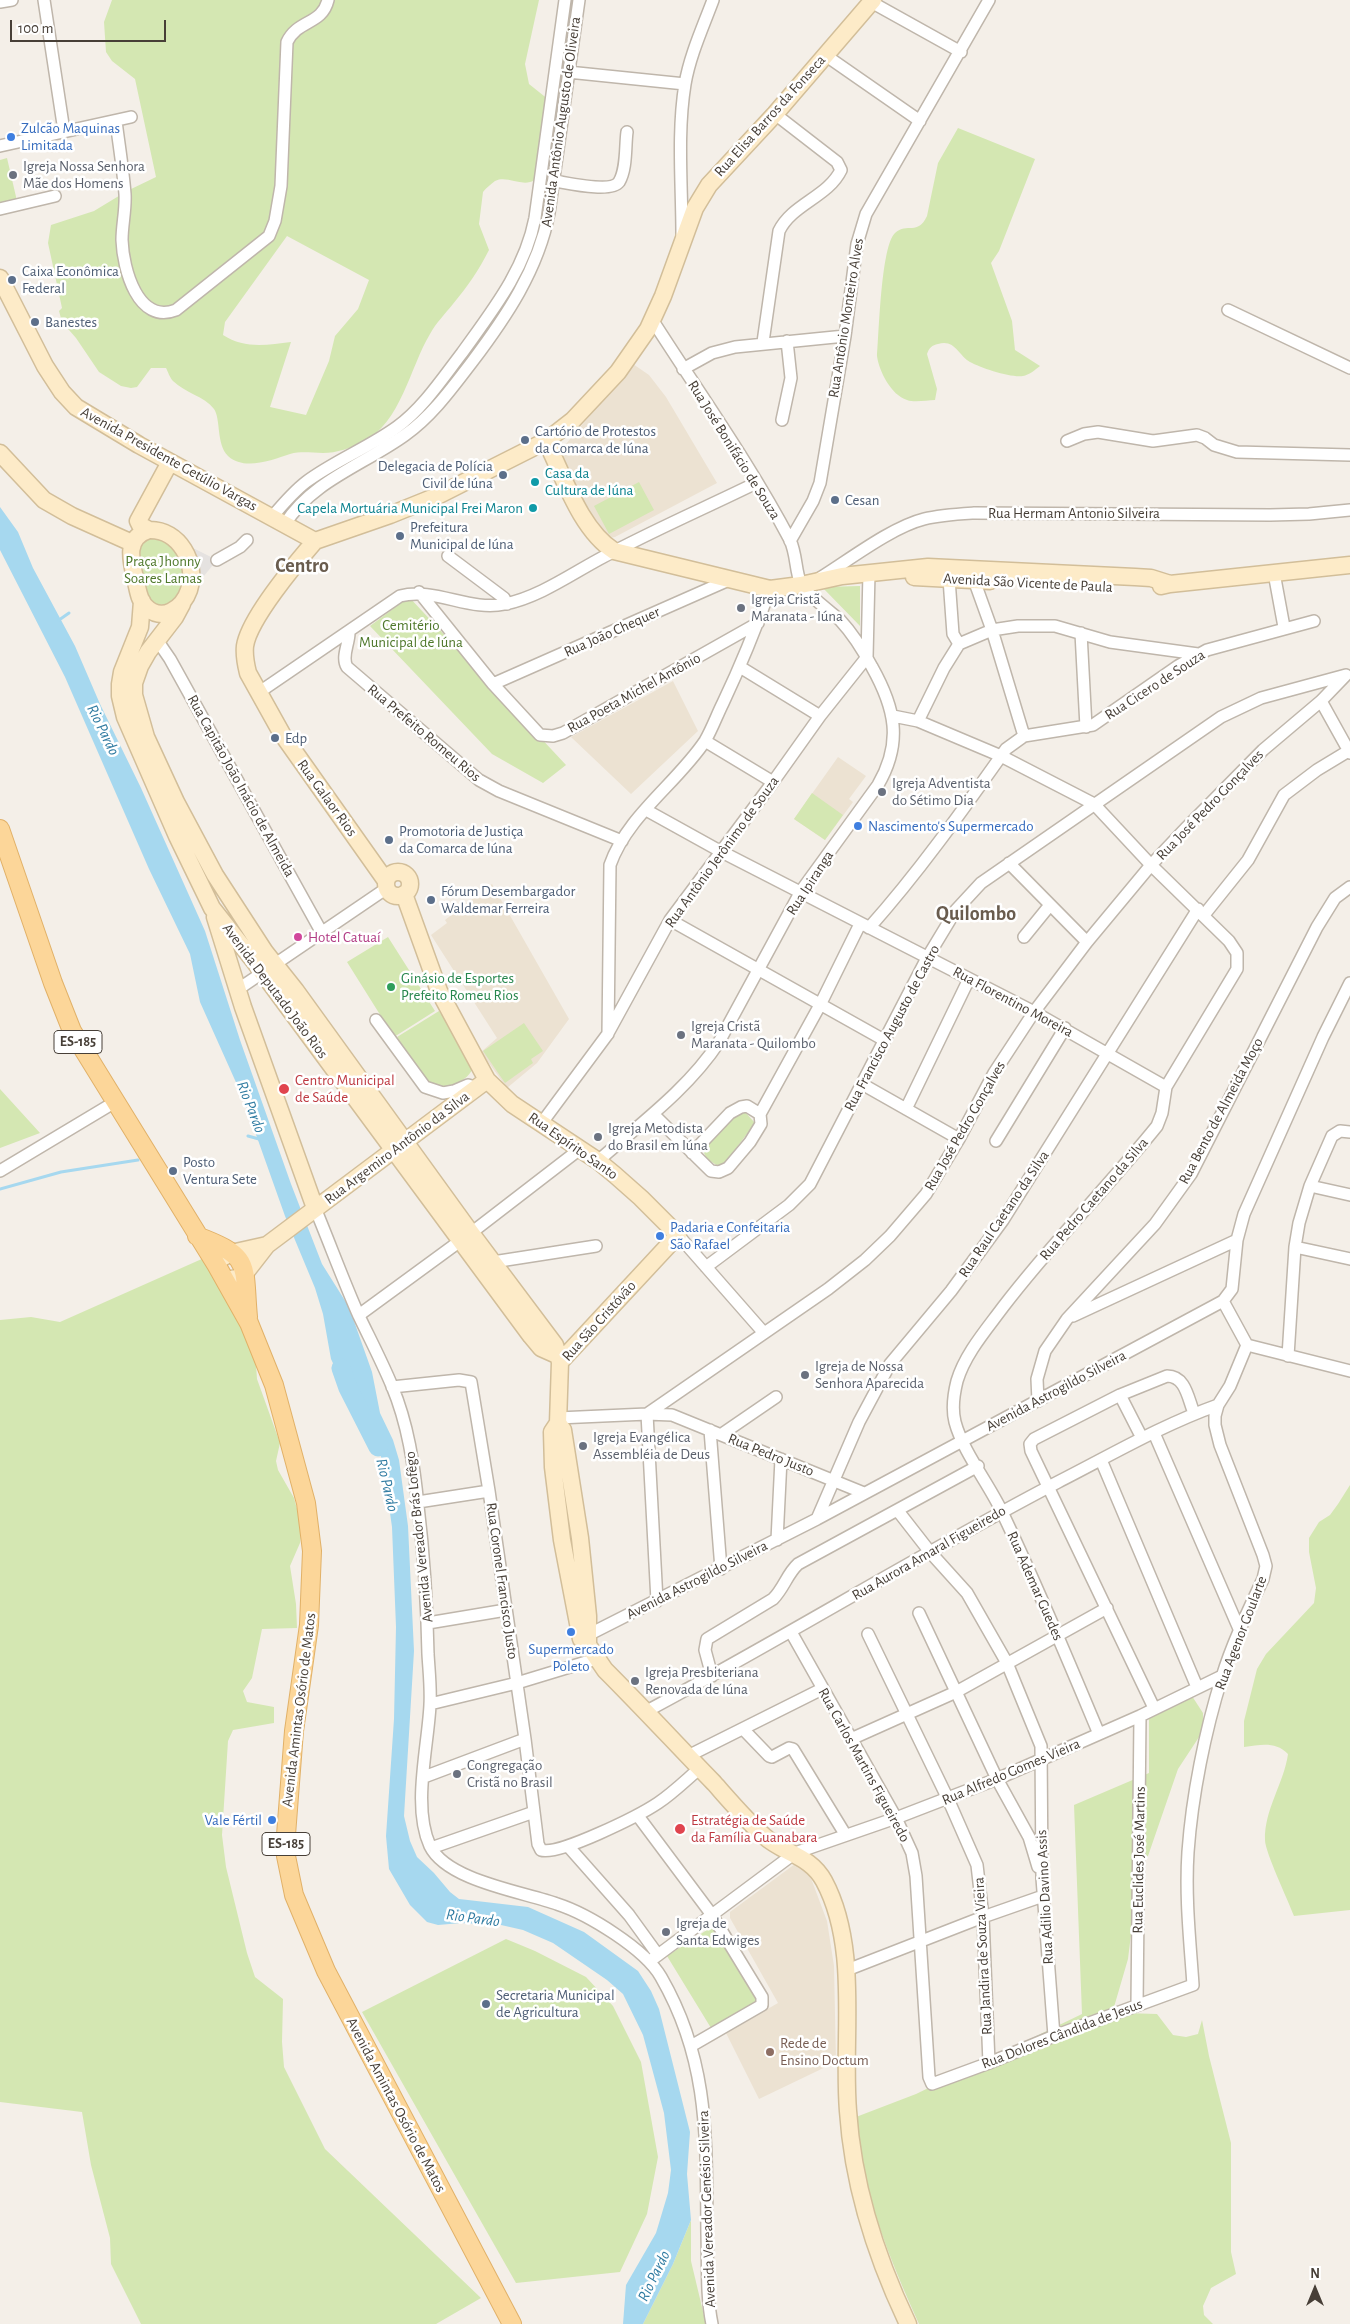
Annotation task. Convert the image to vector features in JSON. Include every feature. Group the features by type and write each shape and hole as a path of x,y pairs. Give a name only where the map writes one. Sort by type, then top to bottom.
{"main road":[{"name":"ES-185","path":"0,829 67,1020 115,1102 221,1273 249,1323"},
{"path":"197,1236 234,1252 246,1272 249,1323"},
{"name":"Avenida Amintas Osório de Matos","path":"249,1323 274,1386 306,1503 310,1528 312,1599 294,1731 286,1835 286,1856 294,1895 326,1971 512,2324"}],"street":[{"path":"0,2 12,0"},
{"path":"44,0 64,131"},
{"path":"116,121 125,197 122,241 125,265 142,304 156,312 167,314 176,310 269,236 275,221 281,186 287,42 292,32 322,13 328,0"},
{"name":"Avenida Antônio Augusto de Oliveira","path":"279,521 291,495 305,483 381,438 411,416 445,376 510,284 527,248 535,218 565,0"},
{"path":"578,6 588,0"},
{"path":"682,241 681,153 685,84 693,54 713,0"},
{"name":"Rua Antônio Monteiro Alves","path":"790,541 813,502 820,483 845,336 859,232 866,214 961,52 989,0"},
{"path":"867,4 961,52"},
{"name":"Rua Elisa Barros da Fonseca","path":"315,541 421,504 546,441 574,420 626,363 653,321 695,208 709,185 775,114 867,4"},
{"name":"Avenida Antônio Augusto de Oliveira","path":"279,521 311,494 407,434 430,413 456,384 502,319 526,280 544,240 578,6"},
{"path":"825,55 920,121"},
{"path":"568,72 685,84"},
{"path":"764,342 780,231 788,218 824,190 841,170 837,162 775,114"},
{"path":"0,146 131,117"},
{"path":"554,181 603,187 616,185 620,180 623,170 627,132"},
{"path":"0,209 55,196"},
{"name":"Avenida Presidente Getúlio Vargas","path":"0,278 46,366 71,403 93,418 170,462 315,541"},
{"path":"1228,310 1350,368"},
{"name":"Rua José Bonifácio de Souza","path":"653,321 790,541 808,583"},
{"path":"683,369 721,350 764,342 845,336"},
{"path":"782,420 791,378 787,341"},
{"path":"1067,441 1084,434 1098,432 1153,441 1193,435 1205,438 1214,445 1236,452 1350,455"},
{"path":"546,441 589,528 600,541 614,551 770,589 740,667 705,740 622,841 610,866 608,1035"},
{"path":"0,453 44,500 72,516 132,543"},
{"path":"149,530 140,534 132,543 130,557 142,601 151,611 163,614 176,610 182,604 192,581 188,557 174,538 160,531 149,530 140,525 138,521 170,462"},
{"path":"258,693 348,633 394,598 419,592 473,603 507,604 549,587 614,551 756,484"},
{"name":"Rua Hermam Antonio Silveira","path":"808,583 903,527 923,519 974,513 1270,515 1350,510"},
{"path":"217,560 247,540"},
{"name":"Rua Galaor Rios","path":"315,541 277,588 253,625 245,647 248,673 282,734 389,881 402,873 407,878 410,884 404,894 439,991 482,1084"},
{"path":"448,556 504,598 507,604"},
{"name":"Avenida São Vicente de Paula","path":"877,572 949,580 1145,588 1350,565"},
{"name":"Avenida São Vicente de Paula","path":"770,589 842,576 939,567 1151,578 1170,584"},
{"path":"867,657 877,572"},
{"path":"1274,573 1284,628"},
{"name":"Rua João Chequer","path":"493,684 731,580"},
{"path":"949,580 953,634 959,644"},
{"path":"653,1114 712,1171 724,1170 750,1142 759,1128 760,1114 865,926 902,891 1001,756 1013,743 1024,736 992,630 974,580"},
{"name":"Rua Ipiranga","path":"598,1161 653,1114 709,1058 720,1042 801,892 884,774 893,745 893,716 883,686 867,657 845,626 808,583"},
{"name":"Rua Poeta Michel Antônio","path":"419,592 493,684 540,735 557,736 758,623"},
{"name":"Avenida Deputado João Rios","path":"142,601 140,627 122,672 120,684 122,708 145,767 212,908 269,969 465,1237 541,1348 559,1359"},
{"name":"Avenida Deputado João Rios","path":"182,604 175,618 157,640 140,666 134,683 134,695 140,721 156,759 204,857 250,930 269,969"},
{"name":"Rua Cicero de Souza","path":"1024,736 1086,727 1100,721 1198,654 1221,645 1314,621"},
{"path":"918,721 944,668 959,644 992,630 1055,626 1133,646 1198,654"},
{"name":"Rua Prefeito Romeu Rios","path":"348,633 348,646 344,659 347,667 470,774 499,791 622,841"},
{"path":"1081,633 1086,727"},
{"name":"Rua Capitão João Inácio de Almeida","path":"157,640 170,659 322,933"},
{"name":"Rua Antônio Jerônimo de Souza","path":"542,1124 608,1035 670,920 820,716 867,657"},
{"path":"740,667 820,716"},
{"name":"Rua José Pedro Gonçalves","path":"647,1414 846,1276 890,1236 926,1194 959,1139 994,1073 1034,1012 1087,942 1151,865 1263,750 1321,701 1348,674"},
{"name":"Rua Francisco Augusto de Castro","path":"706,1267 789,1205 805,1190 819,1169 927,958 956,910 968,895 994,872 1238,708 1279,692 1348,674"},
{"path":"1321,701 1350,751"},
{"path":"893,716 918,721 1001,756 1094,804 1151,865 1201,912"},
{"path":"705,740 773,782"},
{"name":"Rua Raul Caetano da Silva","path":"817,1519 832,1480 876,1388 890,1364 952,1290 1003,1220 1107,1053 1201,912 1248,860 1284,795 1317,770 1350,751"},
{"name":"Rua Florentino Moreira","path":"646,810 720,851 1065,1028 1166,1087"},
{"path":"1009,863 1087,942"},
{"path":"237,990 322,933 389,881"},
{"name":"Rua Bento de Almeida Moço","path":"1038,1401 1037,1379 1045,1351 1067,1319 1143,1239 1186,1181 1204,1151 1317,927 1336,898 1350,887"},
{"path":"1024,936 1050,905"},
{"path":"212,908 310,1212"},
{"name":"Rua Pedro Caetano da Silva","path":"963,1441 956,1423 954,1409 957,1381 964,1363 985,1331 1044,1255 1099,1196 1157,1126 1166,1087 1237,969 1237,953 1229,941 1201,912"},
{"path":"670,920 884,1040"},
{"path":"906,1109 969,979"},
{"path":"1350,983 1322,1037 1242,1220 1237,1240 1232,1289 1223,1300 1247,1345 1350,1371"},
{"path":"376,1020 425,1087 443,1093 468,1085 482,1084"},
{"path":"996,1141 1065,1028"},
{"name":"Rua Espírito Santo","path":"482,1084 598,1161 642,1198 678,1235"},
{"name":"Rua Argemiro Antônio da Silva","path":"269,1243 482,1084"},
{"path":"862,1084 959,1139"},
{"path":"0,1171 115,1102"},
{"path":"692,1153 735,1110 747,1106 760,1114"},
{"path":"1288,1356 1295,1247 1310,1186 1328,1142 1340,1131 1350,1132"},
{"path":"358,1315 465,1237 580,1148"},
{"path":"1310,1186 1350,1195"},
{"name":"Avenida Vereador Brás Lofêgo","path":"310,1212 392,1387 410,1448 418,1502 428,1623 430,1704"},
{"path":"678,1235 764,1334"},
{"name":"Rua São Cristóvão","path":"589,1645 562,1540 554,1474 552,1432 558,1420 559,1359 678,1235"},
{"name":"Avenida Deputado João Rios","path":"465,1237 493,1262 552,1341 559,1359"},
{"path":"1067,1319 1237,1240"},
{"path":"269,1243 246,1272 236,1278 221,1273 224,1256 269,1243"},
{"path":"493,1262 596,1246"},
{"path":"1295,1247 1350,1259"},
{"name":"Avenida Astrogildo Silveira","path":"430,1704 517,1683 589,1645 657,1601 817,1519 1223,1300"},
{"name":"Rua Agenor Goularte","path":"1193,1985 1187,1893 1188,1852 1206,1735 1222,1676 1263,1579 1266,1566 1261,1548 1217,1435 1215,1416 1218,1405 1230,1386 1247,1345"},
{"path":"1154,1708 1031,1451 1032,1442 1120,1395 1160,1378 1175,1376 1181,1380 1194,1413"},
{"name":"Rua Coronel Francisco Justo","path":"392,1387 469,1380 472,1388 489,1490 540,1848 543,1851 568,1846"},
{"path":"1120,1395 1142,1438"},
{"path":"722,1434 776,1397"},
{"name":"Rua Aurora Amaral Figueiredo","path":"645,1712 791,1632 1002,1511 1142,1438 1194,1413 1218,1405"},
{"path":"647,1414 657,1601"},
{"name":"Rua Pedro Justo","path":"558,1420 647,1414 672,1415 864,1493"},
{"path":"710,1430 721,1568"},
{"path":"1154,1433 1240,1631"},
{"name":"Rua Ademar Guedes","path":"963,1441 1002,1511 1058,1635 1099,1734"},
{"path":"777,1540 781,1459"},
{"path":"1101,1460 1197,1688"},
{"path":"712,1676 705,1650 708,1637 767,1604 780,1592 790,1572 798,1564 978,1466"},
{"path":"418,1502 489,1490"},
{"name":"Rua Adilio Davino Assis","path":"898,1511 930,1552 967,1593 1007,1663 1039,1741 1041,1759 1042,1878 1054,2036"},
{"path":"851,1739 956,1692 1107,1608"},
{"path":"428,1623 506,1610"},
{"path":"919,1613 997,1780 1029,1837 1042,1878"},
{"name":"Rua Carlos Martins Figueiredo","path":"791,1632 896,1818 912,1854 916,1876 921,1941 929,2077 932,2084"},
{"name":"Rua Jandira de Souza Vieira","path":"868,1634 974,1856 979,1875 983,1917 989,2063"},
{"path":"589,1645 645,1712 765,1836 813,1865 828,1889 840,1922 847,1970 847,2094 854,2163 862,2200 878,2255 908,2324"},
{"name":"Rua Alfredo Gomes Vieira","path":"654,1958 794,1853 896,1818 997,1780 1140,1716 1222,1676"},
{"path":"654,1958 629,1915 568,1846 638,1816 660,1802 694,1762 743,1729 822,1689"},
{"path":"430,1704 424,1777 424,1820 431,1848 534,1812"},
{"name":"Rua Euclides José Martins","path":"1137,2005 1140,1716"},
{"path":"743,1729 769,1756 772,1757 790,1748 793,1749 845,1834"},
{"path":"424,1777 525,1739"},
{"path":"638,1816 712,1915 762,1997 763,2003 691,2046"},
{"name":"Avenida Vereador Genésio Silveira","path":"431,1848 451,1867 487,1884 567,1908 654,1958 660,1975 678,2011 691,2046 706,2120 708,2284 712,2324"},
{"path":"847,1970 983,1917 1044,1896"},
{"name":"Rua Dolores Cândida de Jesus","path":"932,2084 1054,2036 1193,1985"}],"shaded area":[{"path":"633,364 649,375 666,397 717,483 610,538 604,535 590,513 568,471 561,450"},
{"path":"193,548 217,560 199,582 196,582 190,551"},
{"path":"673,681 698,731 631,794 571,737"},
{"path":"838,757 866,776 849,799 853,802 825,840 794,819"},
{"path":"492,884 569,1019 537,1063 507,1088 481,1052 497,1038 431,935 447,923 445,920"},
{"path":"799,1861 809,1873 827,1921 834,1966 836,2062 759,2099 726,2033 778,2003 730,1918 730,1912"}],"green space":[{"path":"112,0 539,0 525,64 529,84 549,100 535,180 525,183 505,179 495,181 483,192 479,224 489,250 468,285 432,330 396,408 387,422 363,442 333,452 294,453 258,463 242,463 228,456 224,451 214,409 172,380 166,368 151,368 137,387 121,386 99,372 76,338 62,322 59,311 62,308 48,243 51,225 94,211 127,191 156,177 135,79 112,61 106,52 104,22","holes":["287,236 369,280 358,309 335,336 329,361 306,415 270,407 291,342 256,345 239,342 223,335 225,322"]},
{"path":"958,128 1035,159 999,251 991,263 1012,321 1015,350 1040,366 1023,376 1004,374 988,370 970,362 956,348 948,344 936,344 931,347 927,354 937,389 935,400 910,401 901,397 891,388 883,375 877,356 884,272 890,241 895,233 899,230 920,226 924,222 927,216 938,163"},
{"path":"7,158 17,201 0,205 0,160"},
{"path":"639,482 654,510 609,534 594,506"},
{"name":"Praça Jhonny Soares Lamas","path":"151,538 172,546 182,565 183,576 181,586 176,596 168,605 155,604 147,592 141,566 140,550 141,544"},
{"path":"860,586 860,626 822,587"},
{"name":"Cemitério Municipal de Iúna","path":"409,597 566,765 543,783 492,754 370,626"},
{"path":"812,793 843,815 825,840 794,819"},
{"name":"Ginásio de Esportes Prefeito Romeu Rios","path":"388,937 435,1011 394,1037 347,962"},
{"path":"439,1011 472,1058 473,1067 465,1079 447,1088 438,1087 422,1075 397,1037"},
{"path":"524,1023 543,1051 531,1059 533,1063 505,1083 483,1051"},
{"path":"0,1089 40,1133 0,1148"},
{"path":"739,1112 745,1112 755,1123 726,1162 718,1166 707,1159 703,1151 706,1144"},
{"path":"204,1258 255,1350 257,1379 280,1443 276,1461 278,1470 294,1498 302,1527 300,1543 290,1566 296,1604 297,1628 262,1629 252,1678 243,1691 247,1702 274,1707 274,1723 233,1730 228,1741 222,1835 226,1867 247,1953 255,1977 283,1999 282,2042 284,2067 325,2149 481,2298 436,2324 141,2324 111,2264 110,2238 91,2165 82,2112 0,2102 0,1320 31,1317 60,1322"},
{"path":"1350,1485 1350,1910 1294,1916 1265,1840 1268,1818 1288,1754 1273,1746 1244,1747 1244,1721 1257,1669 1266,1654 1314,1603 1316,1588 1309,1552 1309,1538 1319,1522 1330,1515"},
{"path":"1190,1693 1203,1713 1203,1731 1178,1769 1148,1856 1133,1868 1134,1910 1128,1959 1114,2007 1124,2013 1157,2014 1173,2035 1186,2037 1198,2034 1202,2020 1231,2143 1231,2252 1236,2274 1211,2288 1203,2306 1204,2315 1213,2324 919,2324 880,2230 863,2165 856,2117 916,2094 1082,2014 1074,1805 1149,1773 1149,1714"},
{"path":"713,1926 760,2000 711,2028 667,1956"},
{"path":"506,1939 535,1951 586,1977 613,2006 641,2062 658,2157 647,2214 620,2272 516,2283 362,2012"},
{"path":"691,2220 691,2261 706,2324 643,2324 673,2264"}],"water":[{"path":"0,507 18,532 33,568 75,646 205,931 240,1040 291,1184 322,1264 349,1307 372,1372 380,1413 393,1440 399,1460 408,1526 414,1651 404,1816 410,1841 417,1857 459,1899 528,1907 584,1932 638,1971 651,1991 659,2009 690,2132 687,2174 691,2220 673,2264 643,2324 623,2324 626,2285 656,2233 668,2193 671,2170 664,2113 643,2035 623,1994 607,1980 553,1943 523,1930 501,1925 461,1923 438,1925 427,1922 410,1905 389,1869 386,1836 394,1719 396,1627 392,1527 383,1464 378,1446 356,1400 339,1376 331,1359 323,1314 315,1288 285,1216 243,1098 200,1002 190,954 149,869 65,677 0,550"}],"waterway":[{"path":"59,620 69,613"},
{"path":"248,1136 259,1139"},
{"path":"0,1189 61,1172 138,1160"},
{"name":"Rio Pardo","path":"341,1368 348,1388 378,1447"}],"place":[{"name":"Zulcão Maquinas Limitada","path":"11,137"},
{"name":"Igreja Nossa Senhora Mãe dos Homens","path":"13,175"},
{"name":"Caixa Econômica Federal","path":"12,280"},
{"name":"Banestes","path":"35,322"},
{"name":"Cartório de Protestos da Comarca de Iúna","path":"525,440"},
{"name":"Delegacia de Polícia Civil de Iúna","path":"503,475"},
{"name":"Casa da Cultura de Iúna","path":"535,482"},
{"name":"Cesan","path":"835,500"},
{"name":"Capela Mortuária Municipal Frei Maron","path":"533,508"},
{"name":"Prefeitura Municipal de Iúna","path":"400,536"},
{"name":"Igreja Cristã Maranata - Iúna","path":"741,608"},
{"name":"Edp","path":"275,738"},
{"name":"Igreja Adventista do Sétimo Dia","path":"882,792"},
{"name":"Nascimento's Supermercado","path":"858,826"},
{"name":"Promotoria de Justiça da Comarca de Iúna","path":"389,840"},
{"name":"Fórum Desembargador Waldemar Ferreira","path":"431,900"},
{"name":"Hotel Catuaí","path":"298,937"},
{"name":"Ginásio de Esportes Prefeito Romeu Rios","path":"391,987"},
{"name":"Igreja Cristã Maranata - Quilombo","path":"681,1035"},
{"name":"Centro Municipal de Saúde","path":"284,1089"},
{"name":"Igreja Metodista do Brasil em Iúna","path":"598,1137"},
{"name":"Posto Ventura Sete","path":"173,1171"},
{"name":"Padaria e Confeitaria São Rafael","path":"660,1236"},
{"name":"Igreja de Nossa Senhora Aparecida","path":"805,1375"},
{"name":"Igreja Evangélica Assembléia de Deus","path":"583,1446"},
{"name":"Supermercado Poleto","path":"571,1632"},
{"name":"Igreja Presbiteriana Renovada de Iúna","path":"635,1681"},
{"name":"Congregação Cristã no Brasil","path":"457,1774"},
{"name":"Vale Fértil","path":"272,1820"},
{"name":"Estratégia de Saúde da Família Guanabara","path":"680,1829"},
{"name":"Igreja de Santa Edwiges","path":"666,1932"},
{"name":"Secretaria Municipal de Agricultura","path":"486,2004"},
{"name":"Rede de Ensino Doctum","path":"770,2052"}],"district":[{"name":"Centro","path":"302,566"},
{"name":"Quilombo","path":"976,914"}]}
